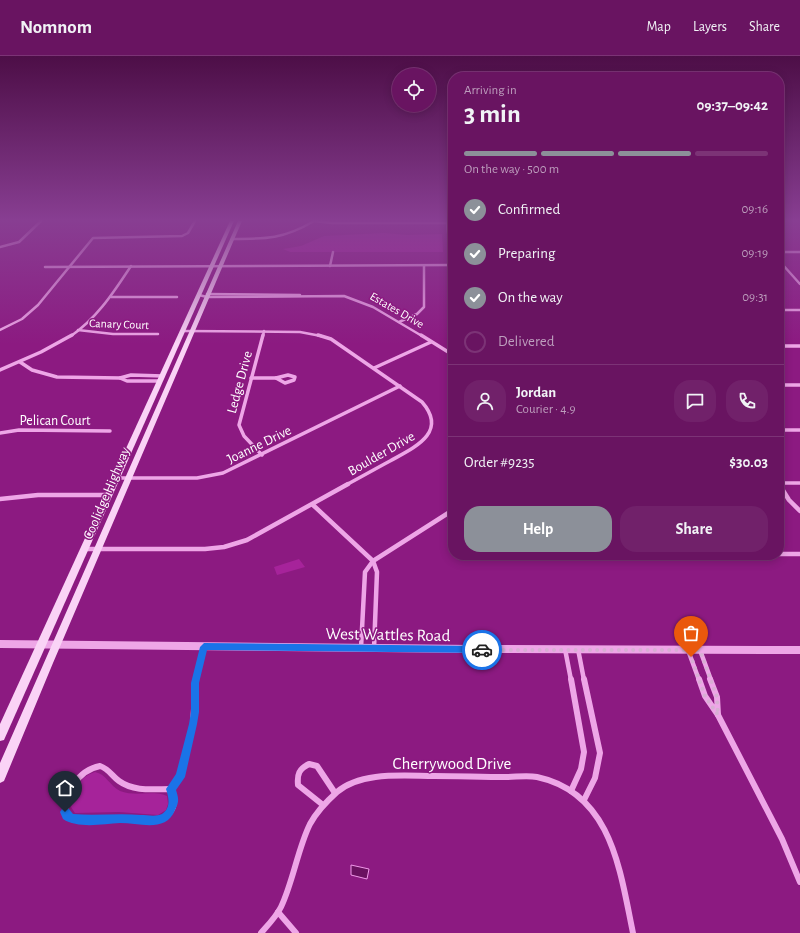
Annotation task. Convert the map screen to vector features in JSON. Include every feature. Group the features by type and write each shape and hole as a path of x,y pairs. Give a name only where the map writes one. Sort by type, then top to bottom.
{"main road":[{"name":"Coolidge Highway","path":"0,777 192,331 217,262"},
{"name":"Coolidge Highway","path":"216,266 218,262"},
{"name":"Coolidge Highway","path":"0,736 183,331 205,295"}],"street":[{"path":"0,330 22,319 34,310 72,262"},
{"path":"330,266 331,262"},
{"path":"45,266 448,265"},
{"path":"0,370 50,348 78,330 97,315 111,297 131,266"},
{"path":"399,322 417,314 424,307 424,266"},
{"path":"784,267 800,284"},
{"name":"Estates Drive","path":"205,295 293,297 344,296 363,302 448,352"},
{"path":"111,297 177,297"},
{"path":"784,310 800,310"},
{"name":"Canary Court","path":"78,330 113,334 158,334"},
{"name":"Boulder Drive","path":"85,549 205,549 224,547 255,536 417,446 426,438 432,425 430,412 422,402 339,344 323,336 300,332 183,331"},
{"name":"Ledge Drive","path":"262,455 248,442 239,428 239,422 264,331"},
{"path":"374,368 431,342"},
{"path":"784,346 800,346"},
{"path":"20,362 32,370 57,377 120,378 130,375 162,378"},
{"path":"251,378 276,378 288,374 295,377 294,380 288,383 276,378"},
{"path":"120,378 127,381 162,378"},
{"path":"784,385 800,385"},
{"name":"Joanne Drive","path":"117,478 197,478 212,476 231,470 400,386"},
{"name":"Pelican Court","path":"0,433 19,430 110,431"},
{"path":"784,430 800,430"},
{"path":"784,483 800,482"},
{"path":"784,492 789,500 800,511"},
{"path":"0,499 38,495 109,495"},
{"path":"313,505 373,561 377,572 374,649"},
{"path":"361,649 365,572 373,561 448,513"},
{"path":"784,554 800,554"},
{"name":"West Wattles Road","path":"0,644 41,644 56,646 361,649 800,650"},
{"path":"171,789 180,777 193,724 195,712 195,683 204,647"},
{"path":"565,649 585,756 579,776 571,791"},
{"path":"578,649 600,753 596,777 584,800"},
{"path":"688,649 705,696 718,715 741,762 778,829 800,882"},
{"path":"700,650 717,697 718,715"},
{"path":"323,804 298,785 297,777 301,768 309,764 317,766 335,793"},
{"path":"94,767 106,767 118,781 132,787 171,789 174,795 174,806 169,814 160,820 123,818 78,820 71,819 66,816 65,812 67,800 76,779 85,771 94,767"},
{"name":"Cherrywood Drive","path":"261,933 278,912 288,889 310,824 323,804 335,793 353,782 380,776 536,777 552,781 571,791 584,800 599,817 613,845 633,933"},
{"path":"278,912 296,933"}],"shaded area":[{"path":"299,559 305,567 277,575 274,567"},
{"path":"95,772 102,775 117,789 126,793 162,794 167,796 168,804 166,810 158,815 119,812 75,813 71,807 78,785 84,778"},
{"path":"351,865 369,869 367,879 351,875"}],"way so far":[{"path":"482,650 700,650 717,697 718,715 705,696 691,657"}],"route":[{"path":"65,812 66,816 71,819 80,820 123,818 155,821 164,818 169,814 174,806 174,795 171,789 180,777 193,724 195,712 195,683 204,647 482,650"}]}
